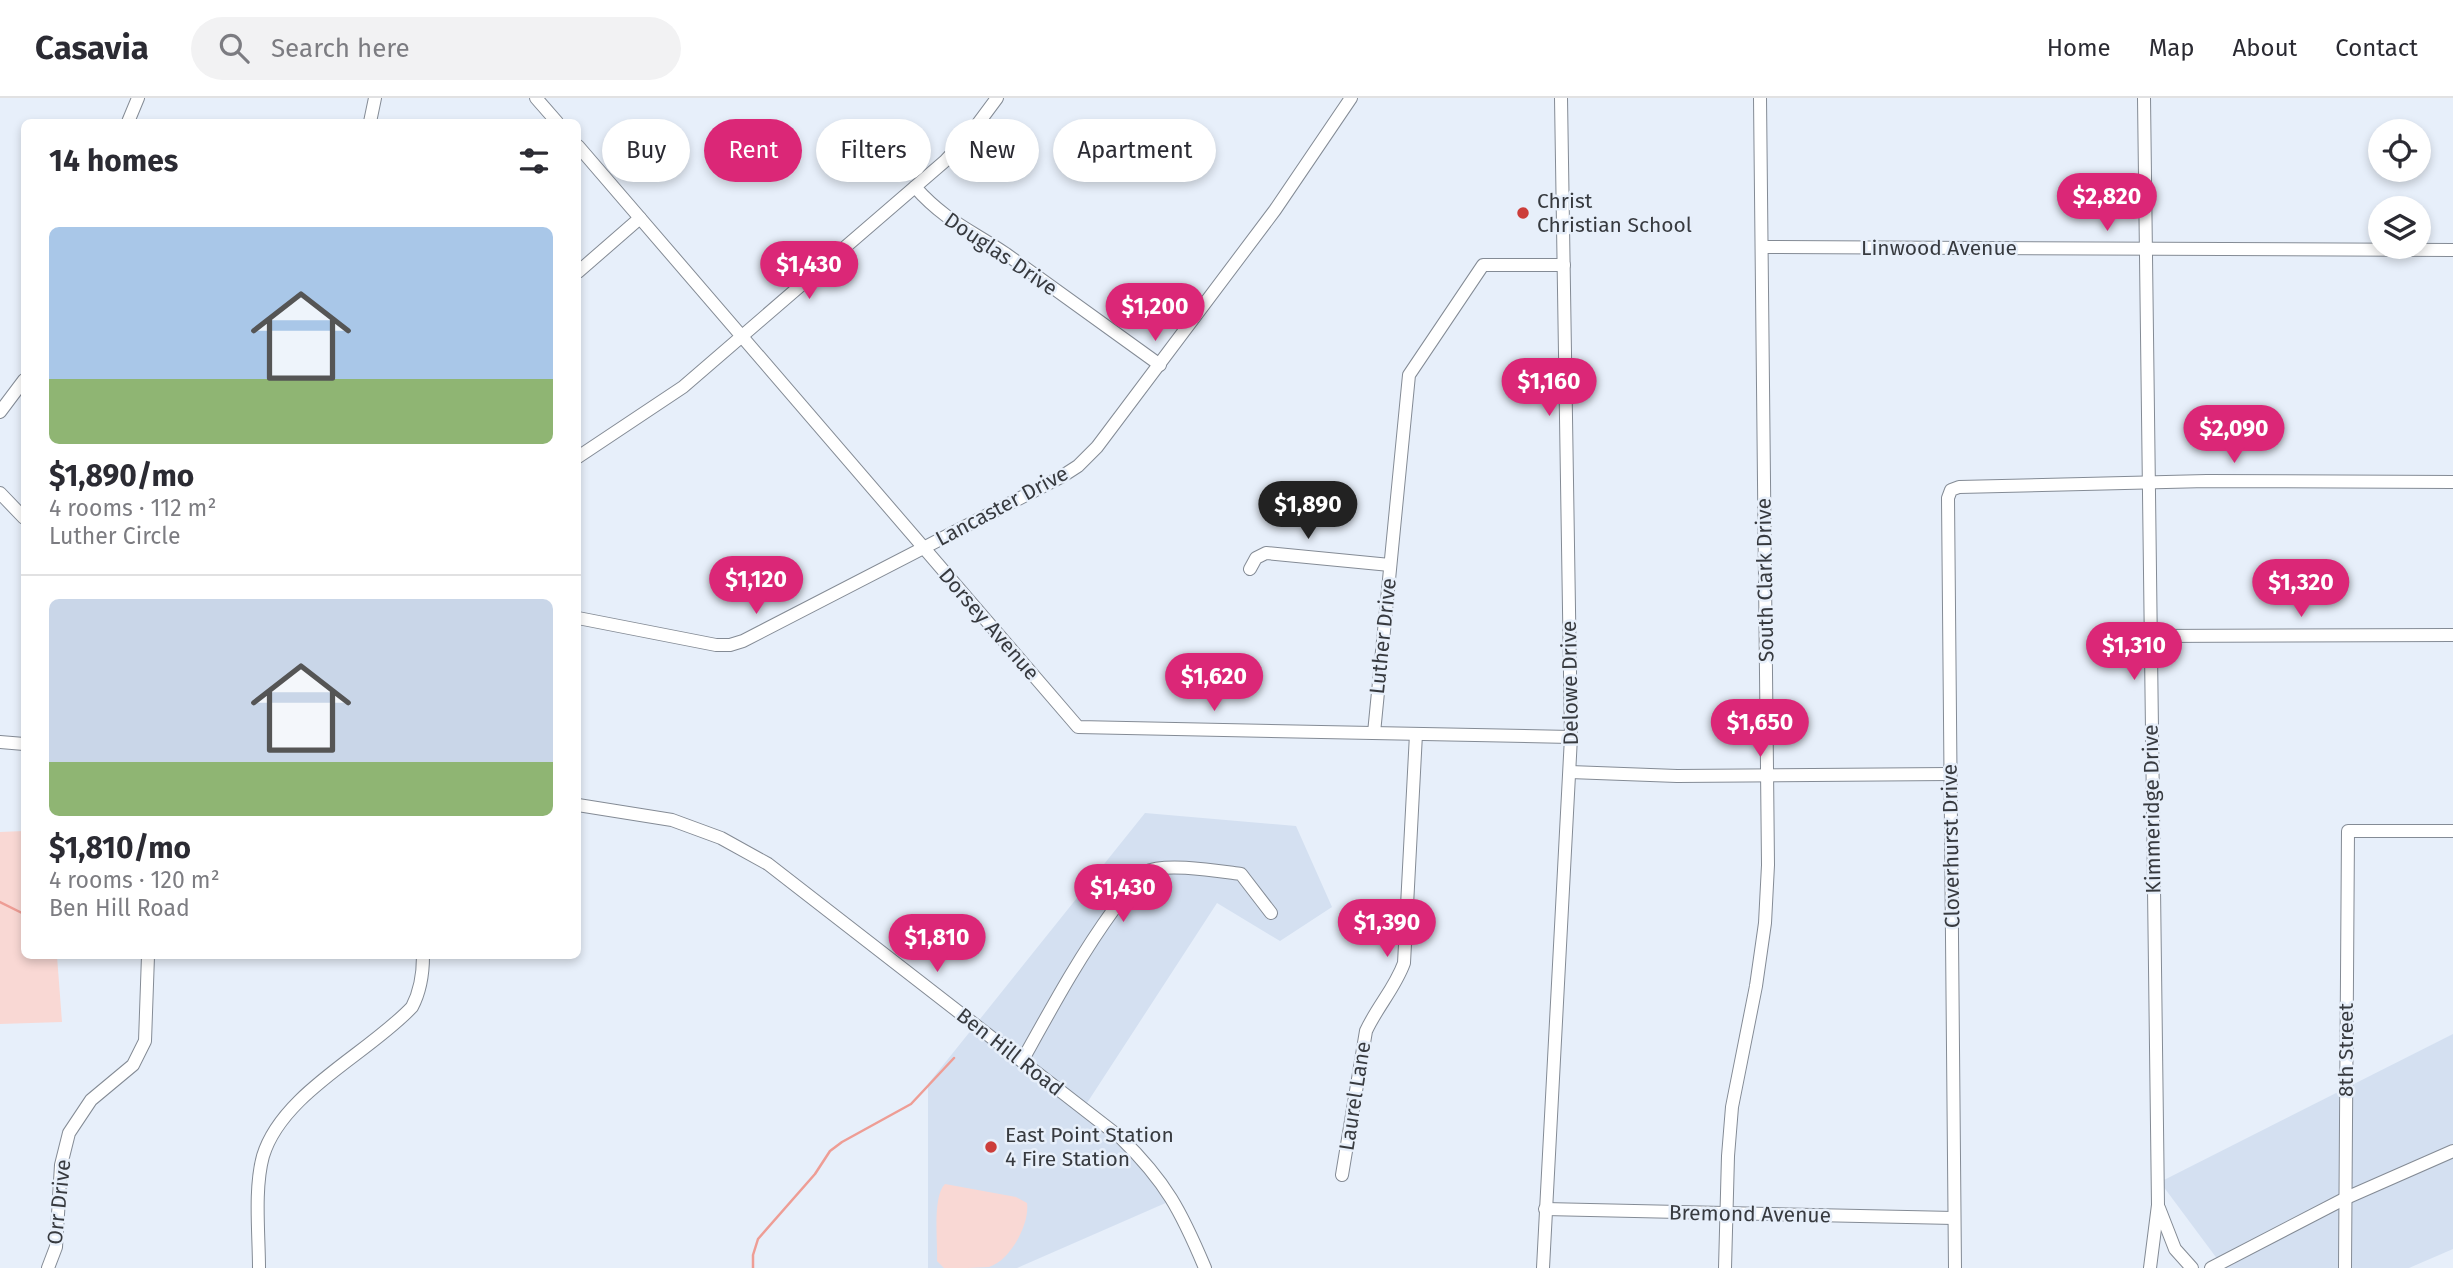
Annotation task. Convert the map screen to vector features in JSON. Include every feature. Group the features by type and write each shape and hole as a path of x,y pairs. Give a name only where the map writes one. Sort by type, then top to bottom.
{"street":[{"path":"129,119 138,98"},
{"path":"371,119 375,98"},
{"path":"536,98 554,119"},
{"path":"581,455 683,387 742,337 945,161 971,133 997,98"},
{"name":"Lancaster Drive","path":"581,619 716,645 730,645 743,641 1078,466 1097,447 1275,210 1351,98"},
{"name":"Delowe Drive","path":"1543,1268 1571,737 1561,98"},
{"name":"South Clark Drive","path":"1725,1268 1732,1107 1756,986 1765,923 1768,865 1760,98"},
{"name":"Kimmeridge Drive","path":"2144,98 2158,1205 2150,1268"},
{"name":"Dorsey Avenue","path":"581,149 1077,727 1571,737"},
{"name":"Douglas Drive","path":"915,187 947,219 1002,252 1160,365"},
{"path":"581,269 640,218"},
{"name":"Linwood Avenue","path":"1762,247 2453,250"},
{"name":"Luther Drive","path":"1374,733 1409,375 1483,265 1563,265"},
{"path":"0,412 21,384"},
{"name":"Cloverhurst Drive","path":"1955,1268 1948,498 1951,490 1959,487 2148,482 2453,482"},
{"path":"0,493 21,515"},
{"path":"1250,569 1256,558 1266,554 1390,565"},
{"path":"2150,636 2453,635"},
{"name":"Laurel Lane","path":"1342,1175 1366,1031 1398,979 1404,963 1416,734"},
{"path":"0,742 21,744"},
{"path":"1570,772 1677,776 1950,774"},
{"name":"Ben Hill Road","path":"581,806 672,821 721,838 768,864 1121,1138 1143,1159 1173,1198 1205,1268"},
{"name":"8th Street","path":"2345,1268 2347,831 2453,831"},
{"path":"1022,1061 1092,940 1133,881 1145,872 1174,868 1241,873 1271,912"},
{"name":"Orr Drive","path":"48,1268 56,1247 61,1165 69,1133 91,1100 133,1065 141,1054 145,1041 148,959"},
{"path":"259,1268 259,1183 263,1157 274,1130 291,1108 412,1007 423,974 423,959"},
{"path":"2211,1268 2346,1198 2453,1151"},
{"path":"2158,1205 2175,1249 2192,1268"},
{"name":"Bremond Avenue","path":"1545,1209 1954,1218"}],"shaded area":[{"path":"1145,813 1296,826 1332,907 1280,941 1217,903 1087,1103 1133,1141 1177,1198 1017,1268 928,1268 928,1084"},
{"path":"21,831 21,959 57,959 62,1022 0,1024 0,832"},
{"path":"2453,1034 2453,1249 2409,1268 2224,1268 2160,1182"},
{"path":"945,1184 1016,1197 1027,1203 1025,1221 1017,1241 997,1263 989,1267 944,1268 937,1261 938,1199"}],"waterway":[{"path":"0,902 21,912"},
{"path":"753,1268 753,1255 758,1239 815,1174 830,1151 911,1104 954,1058"}],"place":[{"name":"Christ Christian School","path":"1523,213"},
{"name":"East Point Station 4 Fire Station","path":"991,1147"}]}
